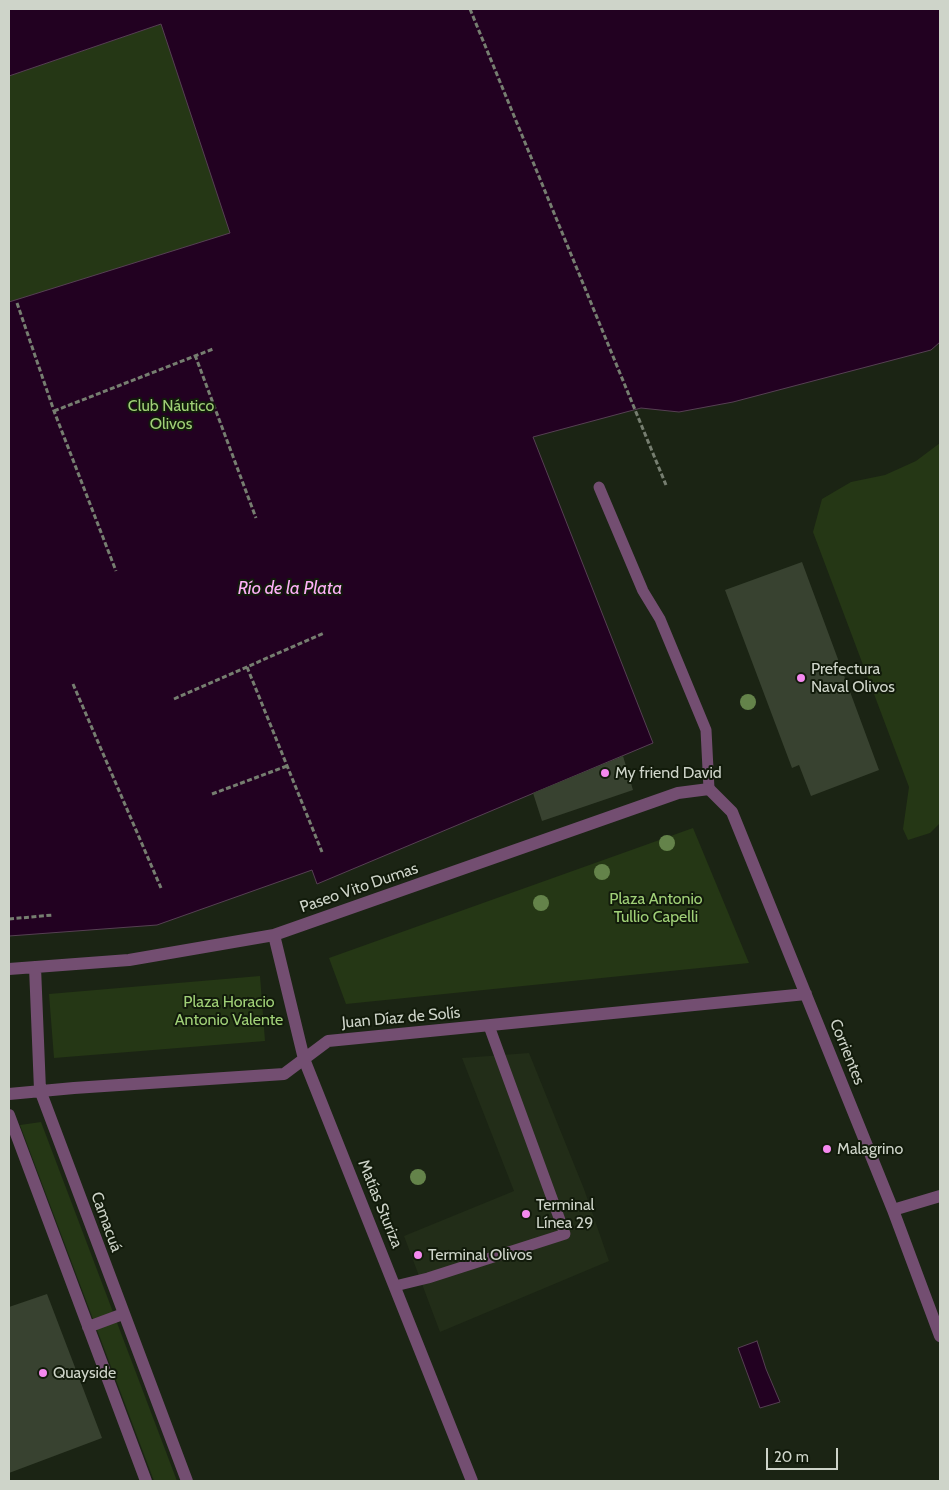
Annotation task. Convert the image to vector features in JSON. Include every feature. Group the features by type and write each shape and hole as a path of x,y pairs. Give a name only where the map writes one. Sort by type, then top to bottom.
{"street":[{"name":"Paseo Vito Dumas","path":"9,969 130,960 274,935 678,794 709,789"},
{"name":"Corrientes","path":"709,789 732,812 893,1210 940,1336"},
{"name":"Matías Sturiza","path":"274,935 304,1059 472,1481"},
{"name":"Camacuá","path":"35,967 40,1090 186,1481"},
{"name":"Juan Díaz de Solís","path":"9,1094 40,1090 284,1074 328,1041 806,994"},
{"path":"9,1115 146,1481"},
{"path":"893,1210 940,1196"},
{"path":"88,1326 123,1314"}],"lane":[{"path":"599,487 643,591 660,619 706,730 709,789"},
{"path":"395,1286 428,1278 565,1234 490,1026"}],"path":[{"path":"470,9 666,485"},
{"path":"17,303 54,411 116,571"},
{"path":"54,411 212,349"},
{"path":"195,355 256,518"},
{"path":"174,699 324,633"},
{"path":"247,667 322,852"},
{"path":"73,684 161,888"},
{"path":"212,794 287,766"},
{"path":"9,919 53,915"}],"shaded area":[{"name":"Terminal Línea 29","path":"529,1053 584,1189 609,1261 440,1332 404,1236 514,1191 462,1058"}],"green space":[{"name":"Club Náutico Olivos","path":"161,24 378,524 9,442 9,76"},
{"path":"940,443 940,823 930,833 908,840 903,829 909,787 813,532 822,499 851,482 885,475 916,461"},
{"name":"Plaza Antonio Tullio Capelli","path":"693,828 749,963 346,1004 329,958"},
{"name":"Plaza Horacio Antonio Valente","path":"260,976 265,1041 54,1058 49,994"},
{"path":"41,1122 177,1481 154,1481 20,1125"}],"water":[{"name":"Río de la Plata","path":"9,9 940,9 940,342 931,350 733,402 679,412 641,408 533,437 653,743 317,884 312,870 157,925 9,936 9,302 230,233 161,24 9,76"},
{"path":"757,1341 780,1402 760,1408 738,1348"}],"building":[{"name":"Prefectura Naval Olivos","path":"802,562 879,770 811,796 799,765 792,768 725,590"},
{"name":"My friend David","path":"623,756 633,790 542,821 533,793"},
{"name":"Quayside","path":"47,1294 102,1438 9,1473 9,1307"}],"place":[{"name":"Prefectura Naval Olivos","path":"801,678"},
{"name":"My friend David","path":"605,773"},
{"name":"Malagrino","path":"827,1149"},
{"name":"Terminal Línea 29","path":"526,1214"},
{"name":"Terminal Olivos","path":"418,1255"},
{"name":"Quayside","path":"43,1373"}]}
